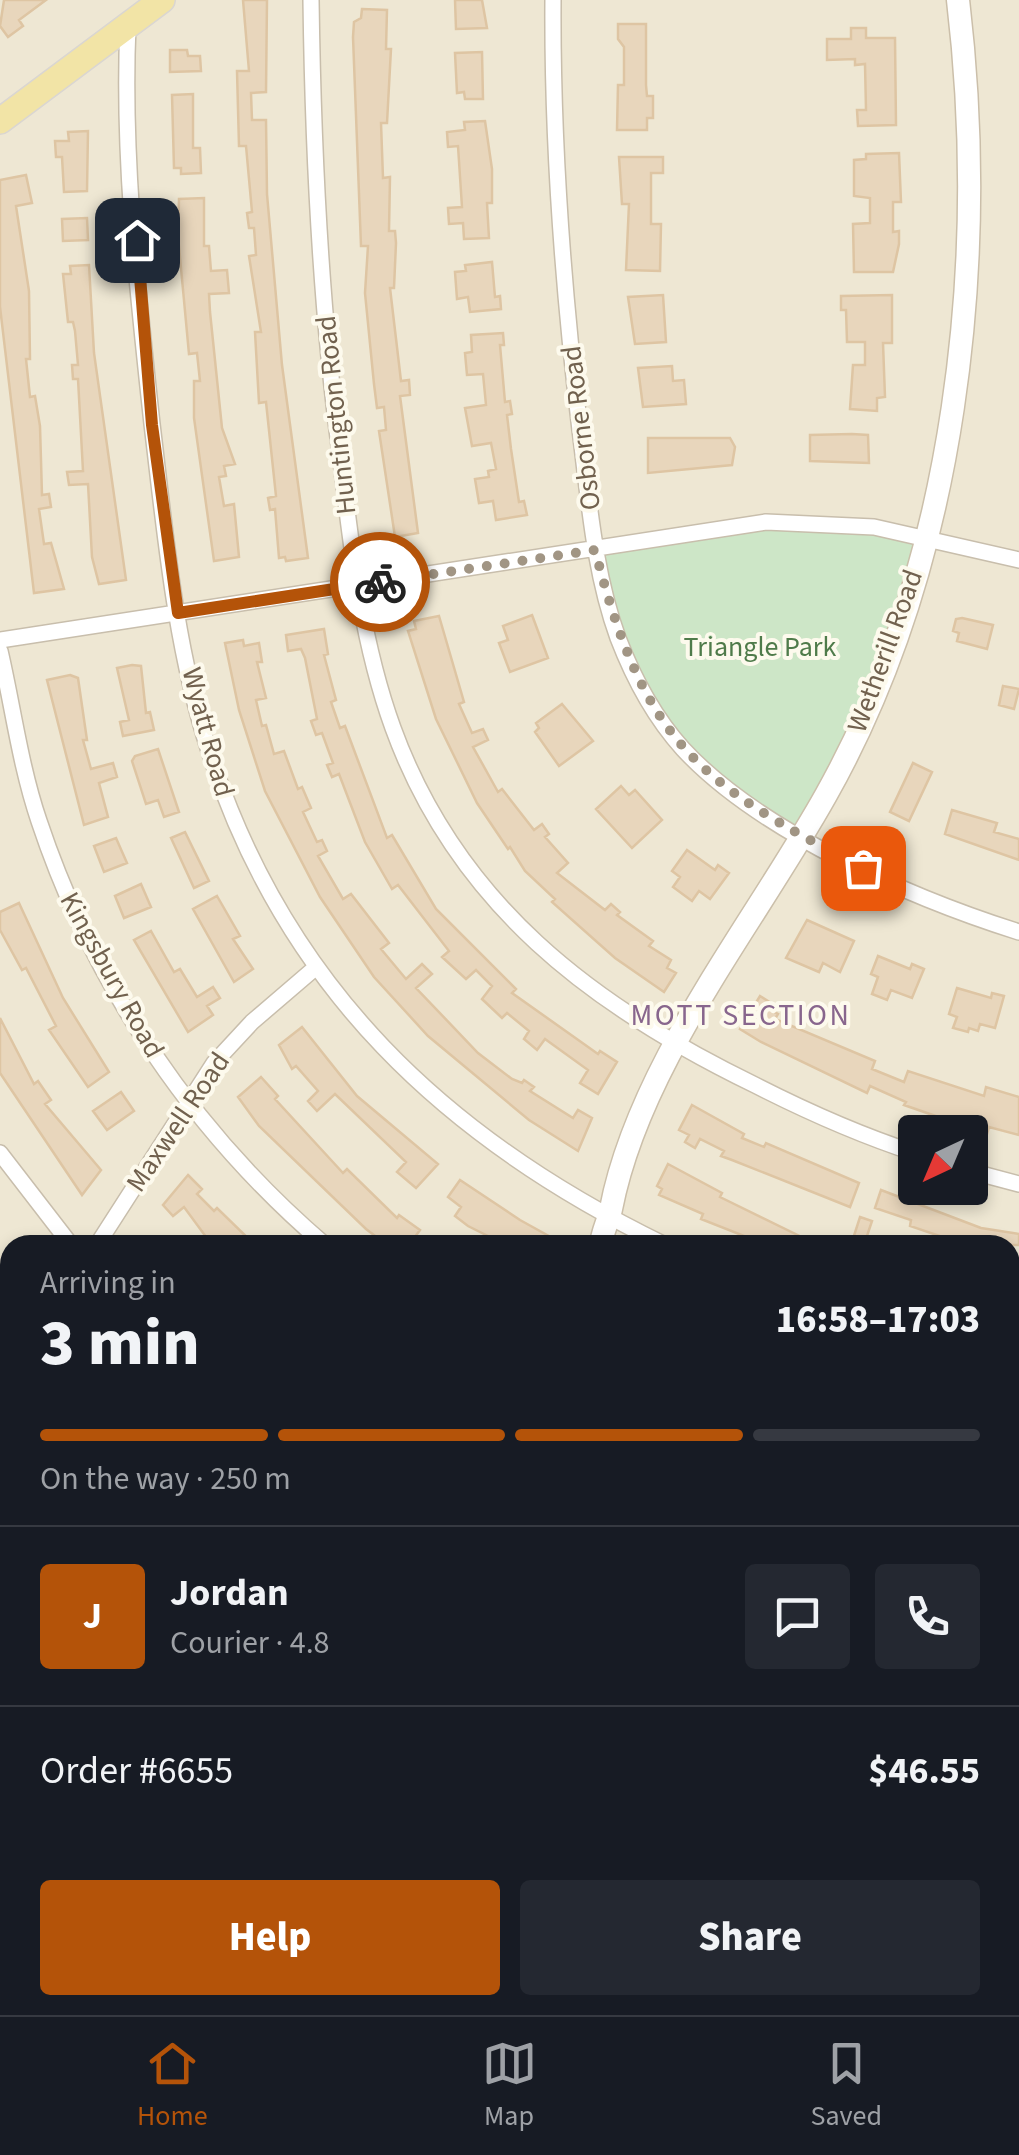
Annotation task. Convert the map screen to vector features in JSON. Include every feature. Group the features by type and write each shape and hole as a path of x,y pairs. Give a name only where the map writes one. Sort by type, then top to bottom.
{"main road":[{"path":"0,121 162,0"}],"street":[{"name":"Huntington Road","path":"311,0 321,272 334,410 372,659 394,730 424,796 468,867 520,930 563,970 616,1009 677,1044 796,1106 898,1146"},
{"name":"Osborne Road","path":"554,0 556,164 566,299 595,550 618,636 661,722 721,786 802,836 893,883 1019,932"},
{"name":"Wetherill Road","path":"604,1235 617,1174 633,1126 677,1044 828,791 876,688 924,537 956,388 970,244 970,135 958,0"},
{"name":"Wyatt Road","path":"128,25 144,353 178,613 196,705 228,806 269,894 314,968 372,1039 465,1125 513,1160 647,1235"},
{"path":"0,640 766,522 874,526 1019,560"},
{"name":"Kingsbury Road","path":"0,650 22,763 62,883 120,1001 188,1101 252,1177 314,1235"},
{"name":"Maxwell Road","path":"103,1235 188,1101 228,1046 314,968"},
{"path":"0,1153 63,1235"},
{"path":"988,1176 1019,1184"}],"shaded area":[{"name":"MOTT SECTION","path":"0,0 140,0 145,12 162,0 1019,0 1019,1235 0,1235"}],"green space":[{"name":"Triangle Park","path":"733,525 924,537 895,634 802,836 681,746 636,678 595,550"}],"building":[{"path":"4,0 46,0 19,20 23,26 8,37 0,26"},
{"path":"243,0 267,0 266,92 251,93 252,120 266,120 267,194 282,365 308,558 286,561 285,557 279,558 275,509 270,510 268,498 276,496 266,402 259,403 255,332 261,332 249,256 256,255 254,228 249,228 247,213 252,212 246,146 239,146 237,71 249,71"},
{"path":"455,0 482,0 487,28 456,29"},
{"path":"362,9 387,10 386,49 391,49 387,123 381,123 383,178 390,177 389,231 395,231 396,243 394,288 390,288 401,381 409,380 410,395 400,396 418,533 395,537 379,431 386,430 384,407 377,408 365,293 368,246 361,246 353,37 354,22 361,18"},
{"path":"618,24 646,24 647,96 653,96 653,118 647,118 647,130 617,130 618,85 624,85 624,47 618,39"},
{"path":"851,28 866,28 866,38 895,38 896,125 858,126 857,110 866,110 865,64 855,65 855,59 827,60 827,39 851,39"},
{"path":"170,50 187,50 188,56 200,56 201,71 170,72"},
{"path":"482,52 483,99 465,99 464,92 457,93 455,53"},
{"path":"193,94 193,148 200,148 201,173 181,174 181,168 174,168 172,95"},
{"path":"485,121 492,169 492,203 487,203 489,238 464,239 463,223 449,224 448,208 462,207 458,146 448,147 447,132 465,130 464,122"},
{"path":"88,131 87,191 64,192 62,157 56,157 55,141 69,141 68,132"},
{"path":"899,153 901,202 893,202 893,232 899,231 899,244 893,272 854,272 853,224 870,223 870,198 854,196 854,160 866,159 866,154"},
{"path":"619,157 663,157 663,173 651,173 651,224 661,224 660,271 626,270 629,204 622,204"},
{"path":"26,175 32,203 16,206 29,291 30,359 26,359 30,397 35,396 40,426 42,495 49,494 51,507 39,509 44,544 51,543 64,589 34,593 0,307 0,180"},
{"path":"204,198 204,246 209,246 211,271 227,270 229,293 209,294 222,428 235,464 224,466 226,476 219,477 224,506 234,504 239,557 214,561 194,418 194,381 200,381 197,353 189,354 178,236 179,199"},
{"path":"87,218 88,240 63,241 62,219"},
{"path":"492,262 495,297 500,296 501,309 470,312 468,297 457,299 455,272 466,271 465,265"},
{"path":"89,265 94,353 126,580 99,584 92,557 88,484 69,485 67,472 83,471 78,379 73,379 72,365 78,365 75,331 73,322 68,322 63,274 71,274 70,266"},
{"path":"663,295 666,342 635,344 628,297"},
{"path":"892,295 892,343 883,343 885,397 877,398 877,411 850,409 853,365 865,365 865,342 847,342 846,310 841,310 841,296"},
{"path":"503,333 504,345 500,345 505,402 510,401 512,414 507,415 511,449 519,502 524,501 527,515 496,520 493,501 479,503 475,479 489,477 488,471 496,469 491,443 472,446 465,408 486,405 483,374 467,375 465,353 472,352 471,335"},
{"path":"672,366 673,381 684,380 686,404 643,407 638,368"},
{"path":"810,435 868,435 869,463 810,461"},
{"path":"648,438 730,438 735,447 732,465 648,473"},
{"path":"532,615 548,658 510,672 499,643 508,640 503,626"},
{"path":"439,616 464,702 459,704 472,733 483,729 488,740 473,747 498,792 502,789 534,830 542,824 549,834 545,837 568,863 557,873 605,910 611,904 620,912 617,915 653,941 649,946 671,960 667,968 676,973 664,992 615,958 552,902 555,899 525,871 477,803 436,719 408,631 416,629 414,621"},
{"path":"956,619 993,625 987,649 957,641 959,633 953,631"},
{"path":"324,629 328,654 324,655 336,700 331,702 340,728 345,726 387,838 392,835 436,909 516,989 512,993 598,1054 600,1051 617,1062 598,1094 580,1083 588,1070 545,1039 537,1050 524,1039 529,1031 507,1013 502,1018 482,999 492,986 476,970 466,979 442,957 449,951 398,885 392,889 365,842 339,774 332,777 327,765 333,763 322,733 316,735 311,721 317,719 305,658 301,649 288,651 286,635"},
{"path":"243,640 244,646 259,643 262,662 257,662 266,698 256,700 262,726 266,725 274,754 284,751 298,789 302,787 311,808 303,812 317,842 322,840 327,851 318,856 343,899 351,894 389,943 381,949 406,979 422,964 432,974 416,988 478,1053 512,1079 522,1083 524,1080 534,1087 530,1091 573,1118 578,1110 592,1118 578,1151 529,1120 428,1036 374,977 320,897 265,791 239,710 225,643"},
{"path":"141,666 146,713 150,712 154,730 123,736 120,722 129,720 117,668"},
{"path":"70,675 78,678 87,740 83,740 91,769 113,763 117,777 99,783 108,817 84,825 47,680"},
{"path":"1003,686 1019,689 1014,709 999,705"},
{"path":"562,704 593,741 559,766 535,732 539,728 536,723"},
{"path":"158,749 179,812 164,817 158,800 146,804 132,761 135,756"},
{"path":"913,763 932,772 909,821 890,812"},
{"path":"621,786 629,795 635,790 662,820 632,848 596,809"},
{"path":"952,810 997,823 994,832 1019,839 1019,860 945,834"},
{"path":"185,832 209,881 194,888 171,838"},
{"path":"116,838 127,863 104,872 94,846"},
{"path":"687,850 715,870 718,865 729,873 710,899 699,891 692,901 673,887 680,877 672,871"},
{"path":"141,884 151,907 124,918 115,896"},
{"path":"217,896 240,936 233,939 253,969 234,982 193,909"},
{"path":"19,903 63,998 109,1072 88,1087 49,1030 56,1026 26,968 22,970 0,930 0,912"},
{"path":"807,920 854,941 840,972 823,963 819,972 786,958"},
{"path":"151,931 174,972 180,969 197,997 213,987 220,998 207,1006 213,1015 188,1032 134,940"},
{"path":"878,956 910,969 912,964 924,969 912,998 891,990 887,1000 872,994 878,977 871,974"},
{"path":"957,988 991,998 992,993 1004,996 995,1028 980,1024 978,1031 969,1028 968,1032 953,1028 957,1017 949,1014"},
{"path":"760,996 774,1005 771,1010 778,1014 775,1019 875,1061 872,1069 904,1082 908,1071 984,1096 986,1087 1019,1097 1019,1135 989,1127 988,1130 988,1115 933,1115 870,1086 867,1093 740,1029"},
{"path":"0,1018 34,1084 38,1081 51,1100 45,1104 101,1170 82,1195 0,1073"},
{"path":"302,1027 357,1096 438,1164 416,1188 397,1172 406,1162 335,1094 317,1111 308,1101 318,1091 296,1066 292,1069 279,1045"},
{"path":"261,1077 278,1096 275,1099 343,1173 347,1169 397,1218 399,1215 420,1230 416,1235 374,1235 366,1229 259,1126 238,1097"},
{"path":"121,1092 134,1111 107,1130 93,1111"},
{"path":"692,1105 744,1134 742,1138 764,1147 766,1143 859,1183 850,1207 721,1156 724,1151 700,1139 695,1148 685,1142 689,1135 679,1130"},
{"path":"668,1164 722,1193 720,1197 798,1235 742,1235 701,1219 703,1214 659,1195 662,1189 657,1186"},
{"path":"188,1175 202,1189 197,1194 245,1235 205,1235 184,1207 173,1216 163,1205"},
{"path":"460,1180 547,1235 486,1235 455,1216 461,1207 448,1197"},
{"path":"881,1190 898,1196 898,1205 920,1205 981,1228 1019,1235 937,1235 910,1226 911,1220 875,1208"},
{"path":"860,1217 872,1221 867,1235 854,1235"}],"way so far":[{"path":"380,582 595,550 618,636 661,722 721,786 763,816 863,868"}],"district":[{"name":"MOTT SECTION","path":"741,1015"}],"route":[{"path":"137,240 144,353 178,613 380,582"}]}
